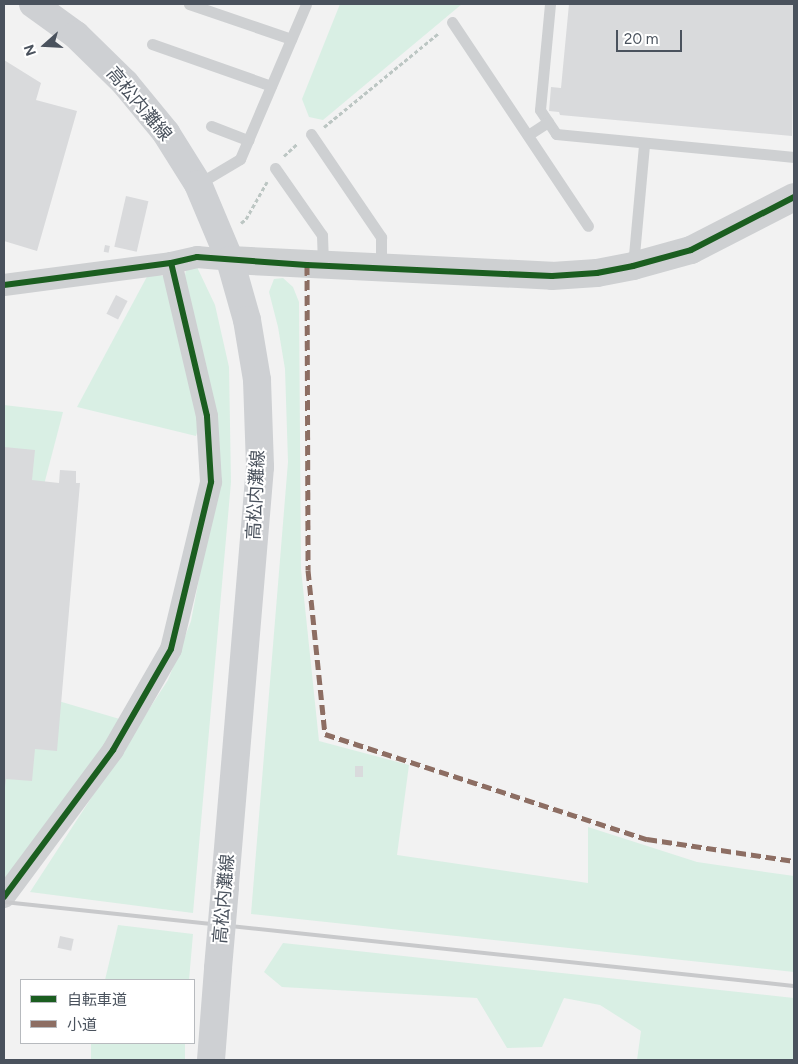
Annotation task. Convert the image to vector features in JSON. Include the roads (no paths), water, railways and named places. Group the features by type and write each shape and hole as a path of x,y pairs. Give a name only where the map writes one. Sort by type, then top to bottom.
{"main road":[{"name":"高松内灘線","path":"33,4 76,35 125,83 166,133 198,184 230,260 247,320 256,371 260,467 211,1060"}],"street":[{"path":"4,286 171,263 197,257 381,269 552,276 597,273 633,266 691,250 794,197"},
{"path":"4,897 113,750 172,649 211,482 207,416 171,263"}],"lane":[{"path":"189,4 291,39"},
{"path":"198,184 240,159 306,4"},
{"path":"550,4 540,110 556,134 794,157"},
{"path":"452,22 588,226"},
{"path":"152,44 271,86"},
{"path":"528,135 548,122"},
{"path":"211,126 248,140"},
{"path":"311,134 381,237 381,269"},
{"path":"633,266 644,144"},
{"path":"275,168 322,235 323,265"}],"railway":[{"path":"4,902 794,986"}]}
